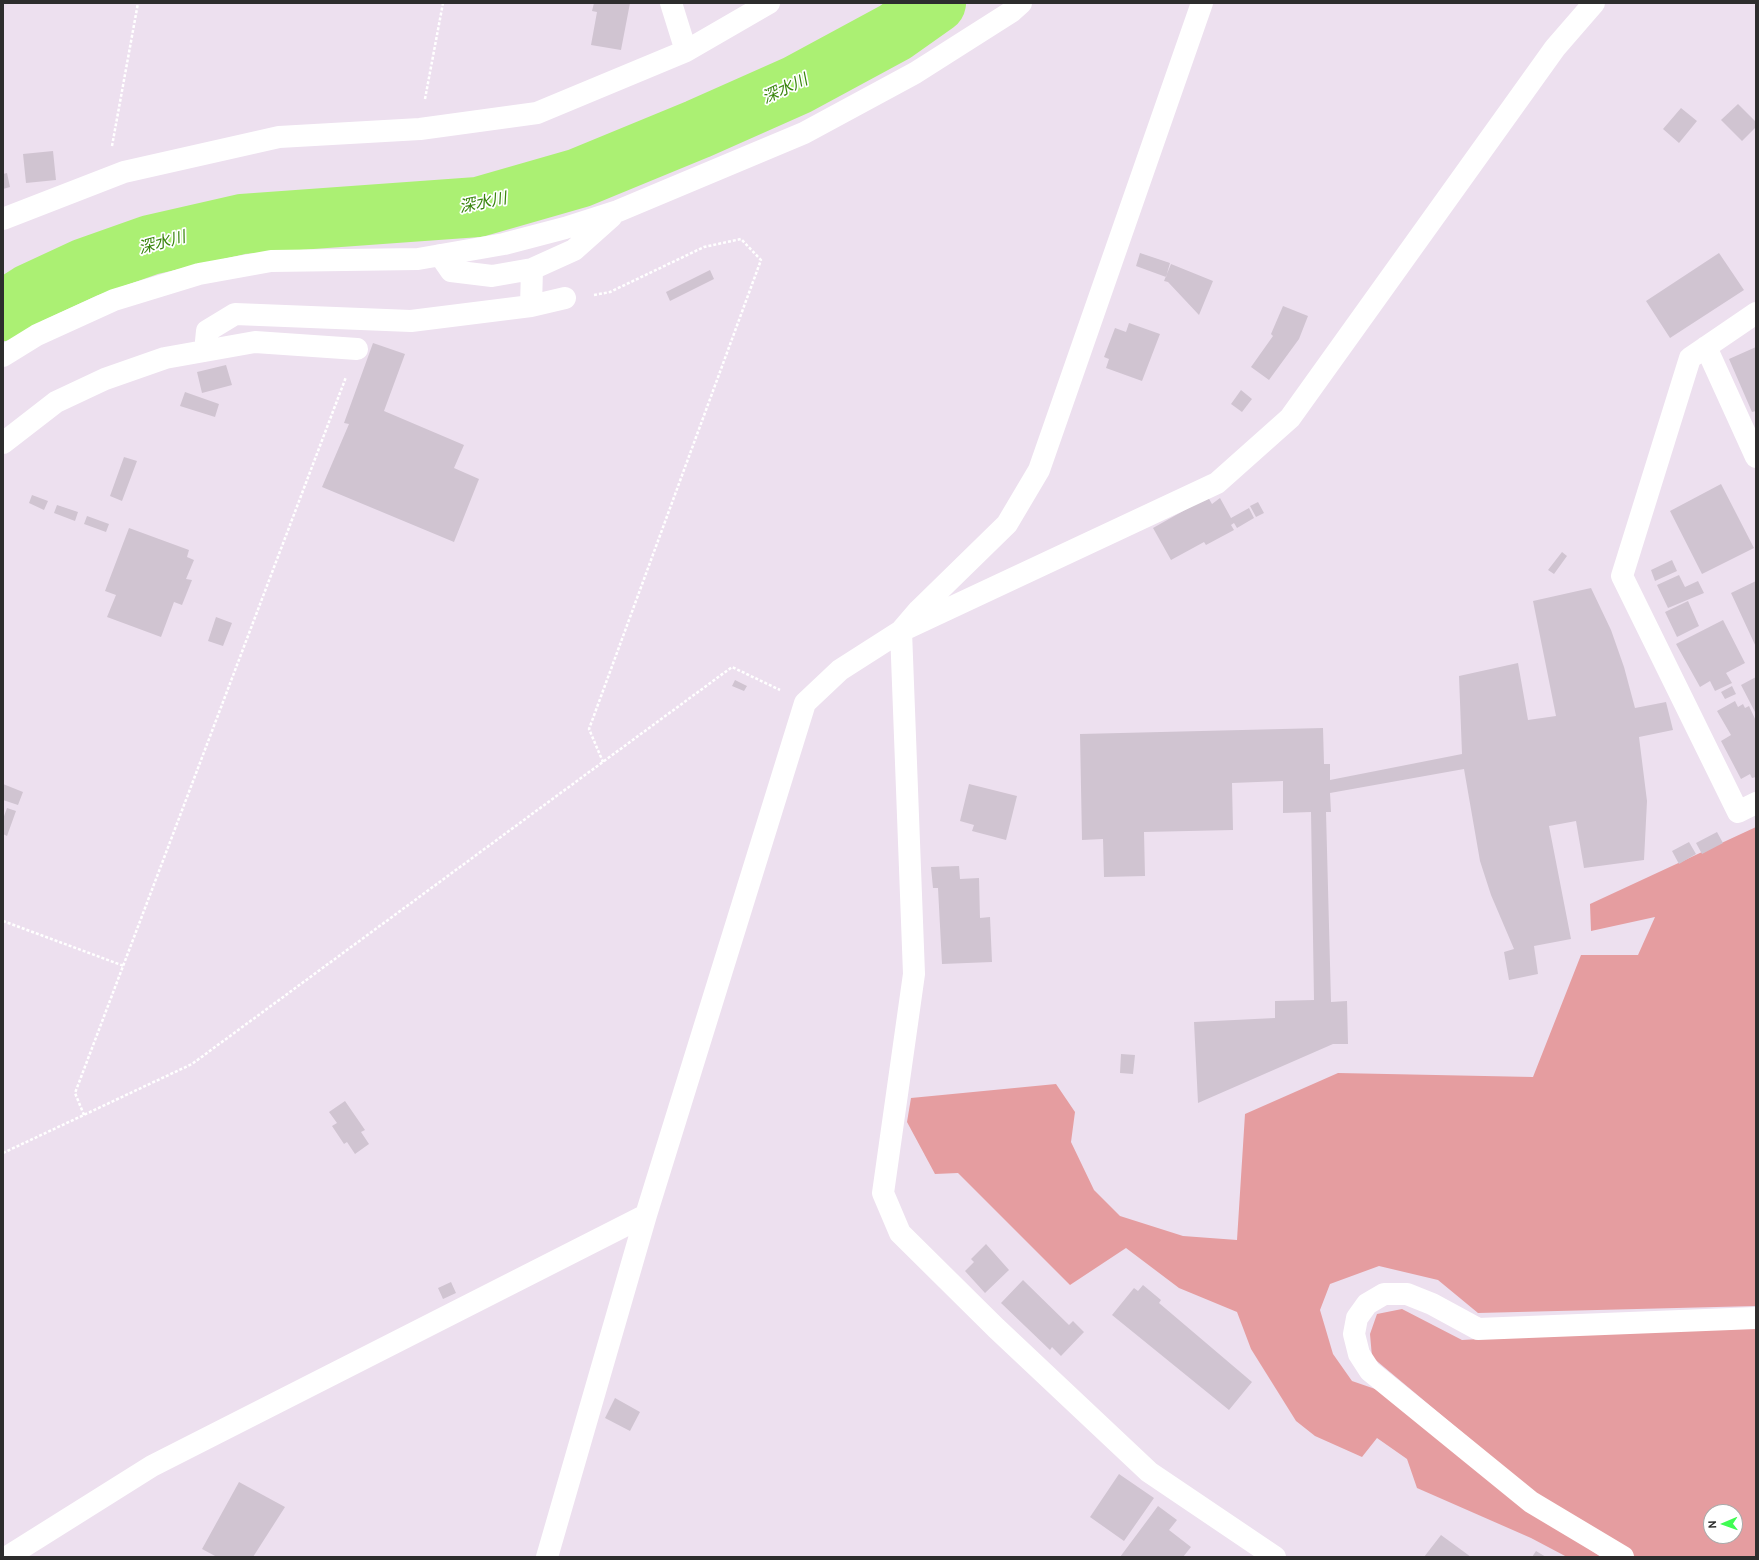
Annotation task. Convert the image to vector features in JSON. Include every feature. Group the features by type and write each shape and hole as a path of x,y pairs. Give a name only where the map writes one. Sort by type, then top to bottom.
{"street":[{"path":"671,3 686,51"},
{"path":"3,219 124,172 279,137 420,129 537,113 686,51 769,3"},
{"path":"3,356 37,335 114,300 199,274 271,261 418,259 504,244 565,228 618,211 804,133 915,73 1011,12 1021,3"},
{"path":"1202,3 1039,470 1008,524 919,610 901,631 914,974 884,1193 900,1233 996,1328 1149,1472 1275,1557"},
{"path":"547,1557 646,1215 806,703 840,670 901,631 1216,483 1290,418 1555,48 1594,3"},
{"path":"440,255 451,271 492,276 532,269 574,250 618,211"},
{"path":"532,269 532,306"},
{"path":"205,351 207,331 235,314 411,321 532,306 565,298"},
{"path":"1756,313 1690,358 1622,576 1738,812 1756,803"},
{"path":"3,442 56,402 105,379 165,358 255,342 357,349"},
{"path":"1706,347 1756,457"},
{"path":"7,1557 152,1466 646,1215"},
{"path":"1623,1557 1531,1502 1370,1371 1359,1354 1354,1334 1357,1318 1368,1304 1384,1294 1407,1294 1432,1304 1478,1329 1756,1318"}],"path":[{"path":"124,172 112,144 138,3"},
{"path":"420,129 443,3"},
{"path":"565,298 610,292 704,246 741,239 761,260 589,729 603,762"},
{"path":"84,1115 75,1093 357,349"},
{"path":"3,1153 192,1064 732,667 806,703"},
{"path":"3,921 124,966"}],"shaded area":[{"path":"1756,827 1756,1306 1478,1313 1438,1280 1379,1266 1330,1284 1320,1310 1333,1354 1352,1381 1381,1391 1531,1510 1601,1557 1567,1557 1531,1538 1417,1488 1407,1459 1377,1438 1362,1457 1315,1436 1296,1421 1251,1349 1237,1312 1179,1288 1126,1248 1070,1285 958,1173 935,1174 907,1122 911,1098 1056,1084 1075,1112 1071,1142 1094,1190 1120,1216 1183,1236 1237,1240 1245,1114 1338,1073 1533,1077 1581,955 1638,955 1655,917 1591,931 1590,904"},
{"path":"1402,1309 1462,1340 1756,1324 1756,1557 1636,1557 1537,1495 1372,1357 1370,1334 1377,1314"}],"building":[{"path":"594,3 630,3 621,50 591,45 597,12 592,11"},
{"path":"1738,104 1756,122 1756,127 1742,141 1721,120"},
{"path":"1681,108 1697,121 1679,143 1663,129"},
{"path":"53,151 56,180 26,183 23,154"},
{"path":"7,173 10,187 3,189 3,174"},
{"path":"1140,253 1170,263 1166,277 1136,266"},
{"path":"1719,253 1744,290 1670,338 1646,301"},
{"path":"1171,264 1213,281 1199,315 1168,282 1164,281"},
{"path":"710,270 714,279 670,301 666,292"},
{"path":"1283,306 1308,316 1299,339 1269,380 1251,367 1273,336 1271,334"},
{"path":"1129,323 1160,334 1142,381 1106,368 1109,359 1104,357 1115,328 1126,332"},
{"path":"373,343 405,354 384,411 464,445 454,468 479,479 454,542 322,487 349,424 344,423"},
{"path":"1756,347 1756,411 1752,412 1729,359"},
{"path":"226,365 232,385 202,393 197,372"},
{"path":"1241,390 1252,399 1242,412 1231,404"},
{"path":"185,392 219,404 215,417 180,406"},
{"path":"124,457 137,461 122,501 110,496"},
{"path":"1721,484 1754,548 1702,574 1670,511"},
{"path":"32,495 48,501 44,510 29,503"},
{"path":"1208,497 1212,504 1220,498 1231,518 1249,508 1254,518 1237,528 1234,523 1231,525 1234,530 1206,545 1204,542 1171,560 1153,528"},
{"path":"1258,502 1264,513 1256,517 1250,506"},
{"path":"57,505 78,512 75,521 54,513"},
{"path":"87,516 109,524 106,532 84,524"},
{"path":"129,528 189,550 187,557 194,560 186,579 192,580 182,605 174,602 161,637 107,617 116,595 105,591"},
{"path":"1562,552 1567,556 1554,574 1548,570"},
{"path":"1672,560 1677,571 1655,581 1651,570"},
{"path":"1679,575 1685,587 1698,581 1704,593 1668,608 1657,585"},
{"path":"1756,581 1756,647 1731,593"},
{"path":"1591,588 1611,630 1624,667 1635,708 1666,702 1673,730 1639,737 1647,801 1644,860 1584,868 1576,821 1549,826 1571,939 1534,946 1538,974 1509,980 1504,952 1514,949 1491,895 1480,861 1464,769 1330,793 1331,812 1326,812 1331,1002 1347,1001 1348,1044 1333,1044 1198,1103 1194,1022 1275,1018 1275,1001 1314,1000 1311,812 1283,813 1283,781 1232,783 1233,830 1144,832 1145,876 1104,877 1103,839 1082,840 1080,734 1323,728 1324,764 1330,764 1330,780 1462,754 1459,676 1518,663 1528,720 1556,716 1533,601"},
{"path":"1688,601 1699,626 1677,637 1665,612"},
{"path":"216,617 232,623 223,646 208,641"},
{"path":"1723,620 1745,663 1726,673 1732,683 1715,691 1710,681 1700,687 1676,644"},
{"path":"1756,677 1756,711 1755,712 1741,685"},
{"path":"735,680 747,686 744,691 732,686"},
{"path":"1732,686 1736,694 1725,699 1721,692"},
{"path":"1735,701 1738,707 1743,704 1745,708 1749,706 1756,721 1756,777 1752,778 1750,774 1741,779 1721,741 1731,735 1717,711"},
{"path":"3,784 23,792 18,805 3,800"},
{"path":"969,784 1017,796 1006,840 972,831 974,825 960,821"},
{"path":"7,808 16,811 7,836 3,834 3,819"},
{"path":"1717,832 1723,843 1702,854 1696,843"},
{"path":"1689,842 1696,854 1679,864 1672,851"},
{"path":"959,866 960,879 979,878 980,918 990,917 992,962 942,964 938,888 933,888 931,867"},
{"path":"1121,1054 1135,1055 1133,1074 1120,1073"},
{"path":"345,1101 365,1130 361,1132 369,1144 355,1154 347,1142 344,1144 332,1126 337,1123 329,1112"},
{"path":"986,1244 1009,1270 985,1293 965,1271 974,1262 971,1259"},
{"path":"1023,1280 1069,1325 1073,1321 1084,1332 1061,1356 1052,1347 1050,1350 1001,1303"},
{"path":"451,1282 456,1293 443,1299 438,1288"},
{"path":"1143,1285 1161,1300 1159,1303 1252,1382 1229,1410 1112,1315 1134,1288 1138,1291"},
{"path":"615,1398 640,1412 630,1431 605,1418"},
{"path":"1119,1474 1154,1498 1124,1541 1090,1517"},
{"path":"239,1482 285,1507 253,1557 217,1557 202,1549"},
{"path":"1158,1506 1177,1520 1169,1530 1191,1547 1183,1557 1120,1557"},
{"path":"1441,1535 1471,1557 1424,1557"},
{"path":"1536,1551 1546,1557 1532,1557"}],"waterway":[{"name":"深水川","path":"3,311 29,294 85,268 150,245 242,224 478,207 579,178 698,129 797,85 895,32 936,3"}]}
